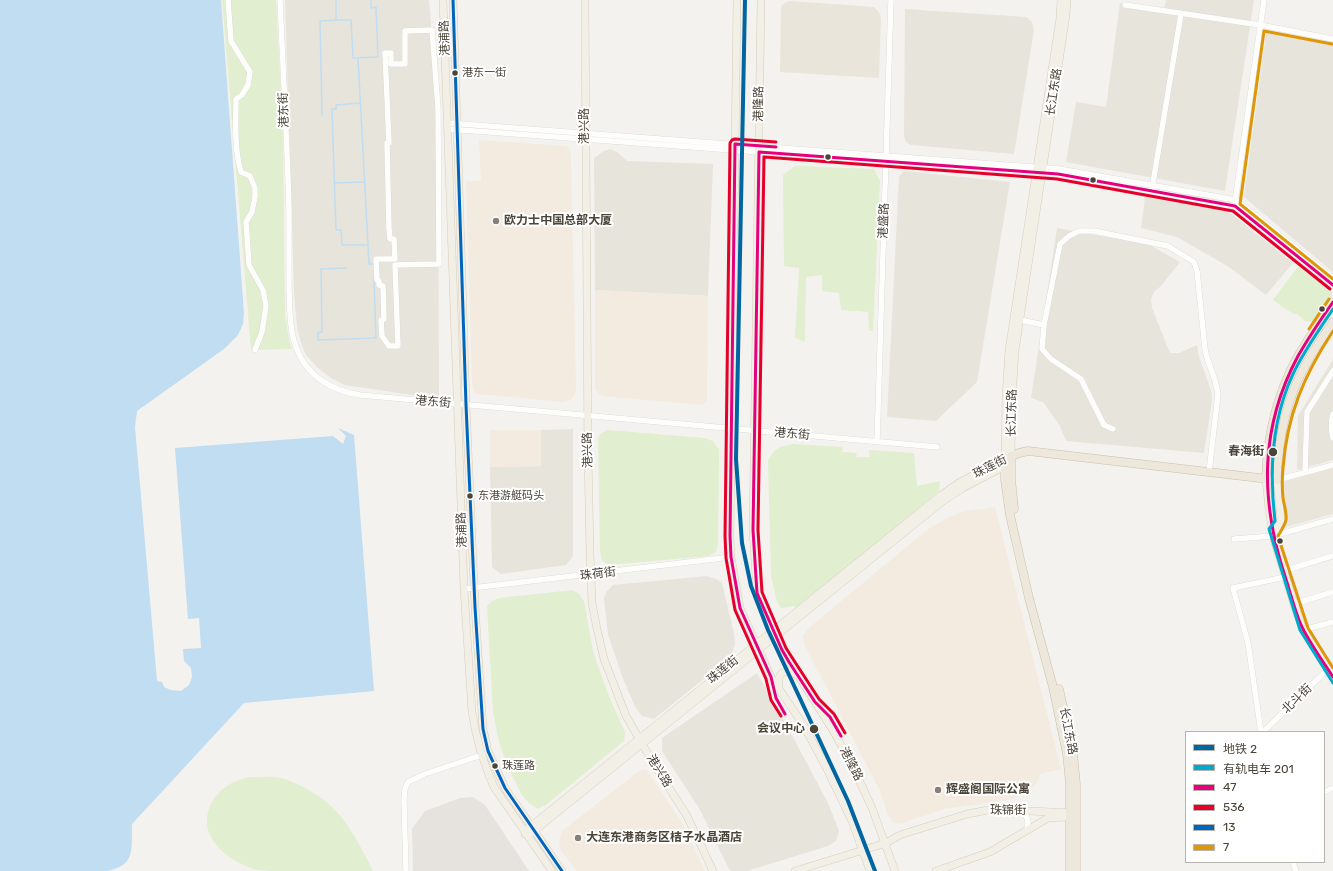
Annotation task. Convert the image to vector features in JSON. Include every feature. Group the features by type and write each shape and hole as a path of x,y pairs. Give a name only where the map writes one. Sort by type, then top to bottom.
{"highway":[{"path":"1266,479 1266,465 1270,435 1283,390 1296,360 1333,302"},
{"path":"1007,460 1019,453 1028,452 1278,480 1281,437 1293,394 1305,365 1333,322"},
{"name":"长江东路","path":"1007,460 1019,531 1034,597 1058,685 1073,753 1076,784 1070,871"},
{"name":"长江东路","path":"1073,814 1076,871"}],"main road":[{"name":"港浦路","path":"443,0 464,589 472,712 482,755 487,772 494,787 552,871"},
{"name":"港浦路","path":"452,0 466,405 474,588 483,729 488,751 505,788 562,871"},
{"name":"港兴路","path":"586,0 585,136 590,552 592,603 604,659 626,716 687,816 713,871"},
{"name":"港隆路","path":"738,0 731,428 731,557 740,608 771,677 804,726 827,768 852,821 870,871"},
{"name":"港隆路","path":"761,0 753,530 757,593 782,650 844,749 864,789 886,843 895,871"},
{"name":"长江东路","path":"1007,460 1013,374 1060,18 1061,0"},
{"name":"长江东路","path":"1007,460 1006,396 1009,350 1066,15 1067,0"},
{"name":"珠莲街","path":"526,834 529,835 532,829 775,633 949,489 960,482 1007,460"},
{"path":"1266,479 1273,536 1294,604 1303,630 1330,669 1333,677"},
{"path":"1273,536 1281,520 1278,480"},
{"path":"779,687 778,680 781,674 785,671 789,671 797,675"},
{"name":"珠锦街","path":"795,871 886,843 900,835 967,814 988,810 1021,810 1073,814"},
{"name":"珠锦街","path":"936,871 990,852 1048,818 1073,814"}],"street":[{"path":"228,0 231,41 250,72 248,85 242,95 236,99 236,135 237,160 241,172 250,176 255,188 255,204 246,222 250,265 263,290 266,306 262,332 255,350"},
{"name":"港东街","path":"280,0 289,208 291,329 296,348 305,365 319,380 332,388 346,393 937,447"},
{"name":"港盛路","path":"878,442 891,0"},
{"path":"1235,203 1264,0"},
{"path":"1125,5 1260,25 1333,39"},
{"path":"1152,188 1181,14"},
{"path":"432,30 438,108 439,264 394,265 398,346 389,346 382,336 381,320 384,319 383,286 379,285 379,281 377,280 376,259 395,258 394,239 390,239 389,229 387,143 389,143 385,53 391,53 391,64 406,64 405,31 432,30"},
{"path":"448,126 448,129 457,126 1039,170 1152,188 1235,203 1333,278"},
{"path":"1235,203 1333,285"},
{"path":"1113,429 1104,425 1081,379 1051,359 1042,348 1044,325 1060,244 1069,236 1079,231 1094,231 1168,246 1194,262 1197,271 1205,349 1218,394 1209,472"},
{"path":"1020,320 1044,325"},
{"path":"1305,472 1307,412 1333,371"},
{"path":"1333,414 1331,420 1331,431 1333,438"},
{"path":"1278,480 1333,465"},
{"path":"1234,539 1273,536 1333,518"},
{"path":"1262,731 1248,643 1233,588 1284,574 1333,556"},
{"name":"珠荷街","path":"464,589 591,575 731,557"},
{"path":"1294,604 1333,592"},
{"path":"1303,630 1333,622"},
{"name":"北斗街","path":"1263,731 1330,669"},
{"path":"406,871 404,799 408,782 425,774 482,755"},
{"path":"1021,810 1026,814 1028,819 1027,830"}],"shaded area":[{"path":"285,0 429,0 438,108 439,399 345,385 331,378 318,368 306,355 301,343 297,327 294,292"},
{"path":"1166,0 1254,0 1225,191 1066,162 1076,102 1106,107 1120,3 1164,10"},
{"path":"791,1 874,7 880,14 881,20 879,78 780,72 781,6 786,2"},
{"path":"905,9 1026,17 1032,22 1034,30 1014,154 911,145 906,142 904,136"},
{"path":"1266,33 1333,45 1333,272 1244,197"},
{"name":"欧力士中国总部大厦","path":"479,140 567,146 571,154 576,391 572,399 564,402 477,394 474,391 472,383 466,182 481,180"},
{"path":"610,149 617,152 627,161 713,164 708,296 595,290 594,158"},
{"path":"904,171 1010,182 977,382 936,421 887,417 899,176"},
{"path":"1145,197 1229,212 1293,263 1266,295 1229,267 1177,237 1141,228"},
{"path":"1057,228 1150,245 1180,262 1161,286 1154,292 1151,299 1152,308 1170,353 1179,353 1197,345 1199,357 1211,390 1212,401 1204,453 1066,441 1060,426 1043,402 1031,398"},
{"path":"595,290 708,296 707,400 702,405 601,396 595,388"},
{"path":"1333,359 1333,460 1297,470 1298,416"},
{"path":"573,429 573,556 566,565 501,574 492,567 490,467 541,466 541,430"},
{"path":"490,430 541,430 541,466 490,467"},
{"path":"1333,468 1333,514 1282,528 1279,483"},
{"path":"995,507 1061,769 1040,774 1038,781 1033,787 1022,795 1013,799 945,809 899,824 893,822 888,815 880,791 806,648 803,641 803,635 810,627 927,530 945,519 961,512"},
{"path":"707,576 722,583 734,633 735,644 731,657 654,719 642,716 635,707 622,676 608,635 604,598 607,591 613,585"},
{"path":"757,673 828,803 839,831 836,841 828,846 747,871 731,871 699,808 662,751 662,738"},
{"path":"646,769 681,821 705,871 577,871 561,851 559,842 562,831 639,771"},
{"path":"473,797 485,805 529,871 413,871 412,829 425,811 460,798"}],"green space":[{"path":"222,0 276,0 283,132 285,314 292,349 251,350"},
{"path":"795,166 874,169 880,181 873,331 869,331 868,312 841,310 839,293 822,291 822,275 806,277 805,342 795,338 799,268 784,266 783,175"},
{"path":"1299,265 1332,292 1330,300 1311,322 1305,321 1297,314 1293,314 1273,300"},
{"path":"608,430 704,438 713,441 719,450 718,545 716,552 709,556 608,565 602,560 600,551 598,440 600,434"},
{"path":"793,444 843,447 842,452 856,453 857,457 870,457 869,450 914,453 917,486 940,481 939,491 798,608 793,606 781,608 777,602 771,576 768,460 773,452 778,448"},
{"path":"573,590 579,594 584,601 593,651 608,694 625,732 624,741 547,804 538,809 529,803 522,795 508,768 499,742 493,713 487,606 492,601 499,598"},
{"path":"250,777 269,777 288,780 303,787 325,801 346,823 373,871 257,870 247,867 227,856 212,840 208,830 207,820 209,809 212,802 225,787"}],"water":[{"path":"0,0 221,0 244,313 243,324 238,335 224,349 137,411 135,427 157,681 162,682 164,687 171,690 181,691 189,685 192,677 191,668 184,661 183,649 201,648 199,618 188,619 175,448 333,436 343,444 346,436 338,428 354,435 374,691 244,703 132,824 132,846 127,861 123,865 108,871 0,871"}],"waterway":[{"path":"322,115 320,21 336,20 336,0"},
{"path":"336,20 351,20 353,58 378,57 376,7 371,8 371,0"},
{"path":"358,58 369,264 374,265"},
{"path":"360,103 336,105 336,109 332,109 336,230 341,230 342,245 368,245"},
{"path":"335,183 365,182"},
{"path":"346,268 321,269 322,332 318,333 318,340 376,338 374,279"}],"metro line":[{"name":"2","path":"745,0 736,459 742,543 751,586 768,630 848,801 875,871"}],"tram line":[{"name":"201","path":"1333,309 1297,365 1280,410 1276,428 1272,465 1275,521 1269,529 1300,630 1333,683"}],"transit line":[{"name":"13","path":"453,0 466,405 475,607 483,729 488,751 505,788 562,871"},
{"name":"7","path":"1332,44 1264,31 1240,204 1333,279"},
{"name":"536","path":"776,142 735,139 730,143 725,536 726,558 735,610 766,679 771,700 781,716"},
{"name":"47","path":"776,147 735,144 730,536 731,557 740,608 771,677 776,698 785,714"},
{"name":"47","path":"841,736 830,717 815,702 789,662 782,650 757,593 753,530 759,152 1058,174 1235,206 1333,285"},
{"name":"536","path":"845,733 834,714 819,699 786,648 762,592 758,530 764,157 1057,179 1233,211 1330,289"},
{"name":"7","path":"1309,329 1329,299"},
{"name":"47","path":"1333,302 1298,356 1286,383 1276,409 1268,463 1268,490 1271,517 1276,545 1292,600 1305,632 1333,677"},
{"name":"7","path":"1333,331 1305,380 1288,430 1282,483 1286,520 1278,536 1308,628 1333,668"}],"place":[{"name":"港东一街","path":"455,73"},
{"name":"欧力士中国总部大厦","path":"496,221"},
{"name":"春海街","path":"1273,452"},
{"name":"东港游艇码头","path":"470,496"},
{"name":"会议中心","path":"814,729"},
{"name":"珠莲路","path":"495,766"},
{"name":"辉盛阁国际公寓","path":"938,790"},
{"name":"大连东港商务区桔子水晶酒店","path":"578,838"}]}
